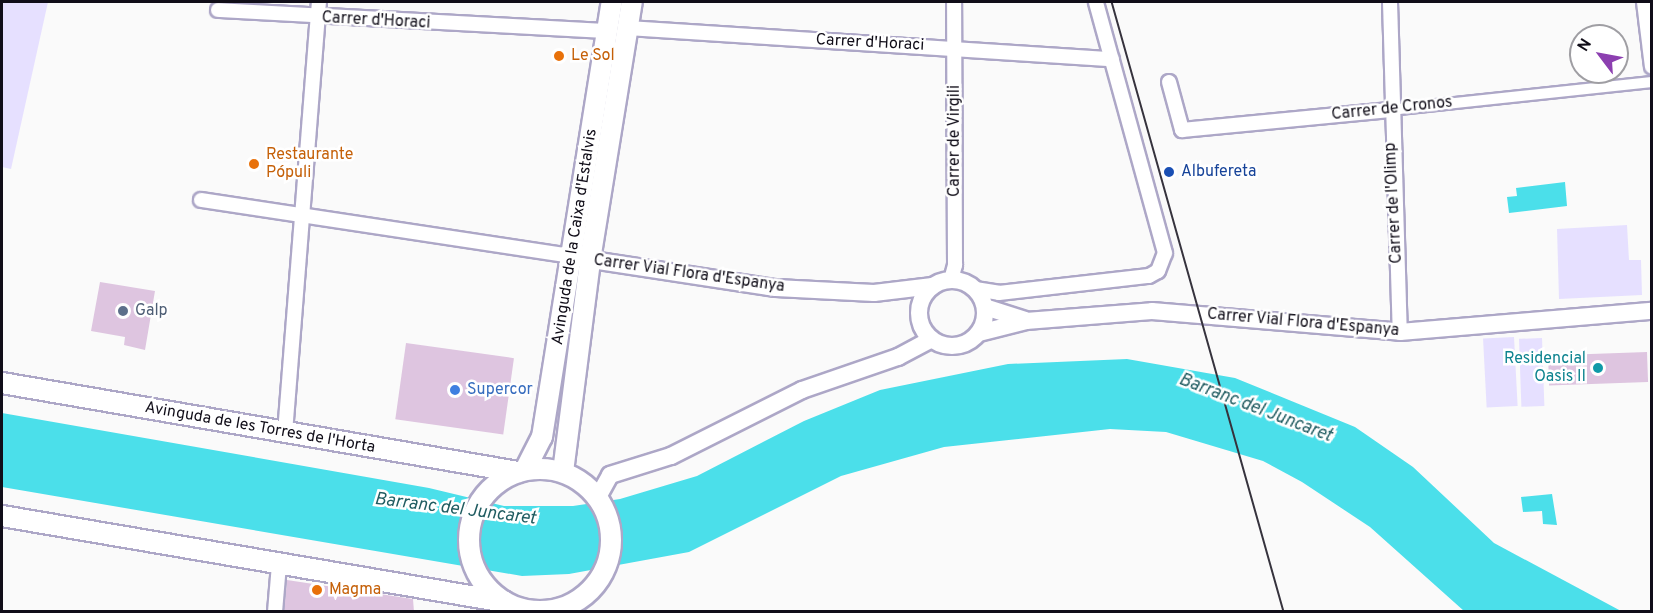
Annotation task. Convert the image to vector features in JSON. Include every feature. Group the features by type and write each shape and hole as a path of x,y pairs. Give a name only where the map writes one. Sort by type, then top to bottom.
{"main road":[{"name":"Avinguda de la Caixa d'Estalvis","path":"563,472 581,258 612,2"},
{"name":"Avinguda de la Caixa d'Estalvis","path":"522,471 542,437 581,258 632,2"},
{"name":"Avinguda de les Torres de l'Horta","path":"2,383 285,433 522,471"},
{"path":"2,516 507,606 549,611 571,604 598,582 606,567 612,536 598,497 563,472 522,471 486,493 470,530 471,559 482,581 507,606"}],"street":[{"path":"285,433 304,216 319,2"},
{"name":"Carrer de Virgili","path":"951,280 955,265 954,2"},
{"path":"975,289 985,307 979,333 954,346 932,339 919,315 920,304 933,286 951,280 975,289 999,293 1158,271 1165,253 1096,2"},
{"name":"Carrer de l'Olimp","path":"1390,2 1390,110 1400,332"},
{"path":"1644,2 1652,67"},
{"name":"Carrer d'Horaci","path":"218,10 319,18 607,31"},
{"name":"Carrer d'Horaci","path":"627,28 955,47 1112,59"},
{"name":"Carrer de Cronos","path":"1169,82 1182,130 1652,82"},
{"name":"Carrer Vial Flora d'Espanya","path":"201,200 776,288 874,293 933,286"},
{"name":"Carrer Vial Flora d'Espanya","path":"985,307 1026,321"},
{"name":"Carrer Vial Flora d'Espanya","path":"979,333 1026,321 1152,311 1400,332 1652,311"},
{"path":"598,497 610,475 671,456 802,390 898,357 932,339"},
{"path":"275,612 279,564"}],"shaded area":[{"path":"2,2 48,2 11,169 2,167"},
{"path":"1627,225 1629,260 1641,260 1642,295 1559,299 1557,229"},
{"path":"1514,337 1518,406 1487,408 1483,339"},
{"path":"1542,338 1544,406 1521,407 1519,339"}],"water":[{"path":"1565,182 1567,206 1509,213 1507,197 1517,196 1516,188"},
{"name":"Barranc del Juncaret","path":"1127,359 1235,378 1355,427 1413,467 1494,543 1621,611 1464,611 1370,527 1302,482 1263,461 1166,432 1110,429 944,447 841,476 689,552 569,574 522,576 2,487 2,413 429,488 504,506 573,506 620,499 697,476 804,421 880,390 1008,364"},
{"path":"1552,494 1557,525 1543,524 1542,511 1523,512 1521,497"}],"building":[{"name":"Galp","path":"100,282 155,291 145,350 124,345 125,337 91,331"},
{"name":"Supercor","path":"406,343 514,358 503,434 395,419"},
{"name":"Residencial Oasis II","path":"1647,352 1648,382 1549,385 1548,355"},
{"name":"Magma","path":"287,580 413,599 414,612 284,612"}],"tram line":[{"path":"1112,2 1284,612"}],"place":[{"name":"Le Sol","path":"559,56"},
{"name":"Restaurante Pópuli","path":"254,164"},
{"name":"Albufereta","path":"1169,172"},
{"name":"Galp","path":"123,311"},
{"name":"Residencial Oasis II","path":"1598,368"},
{"name":"Supercor","path":"455,390"},
{"name":"Magma","path":"317,590"}]}
